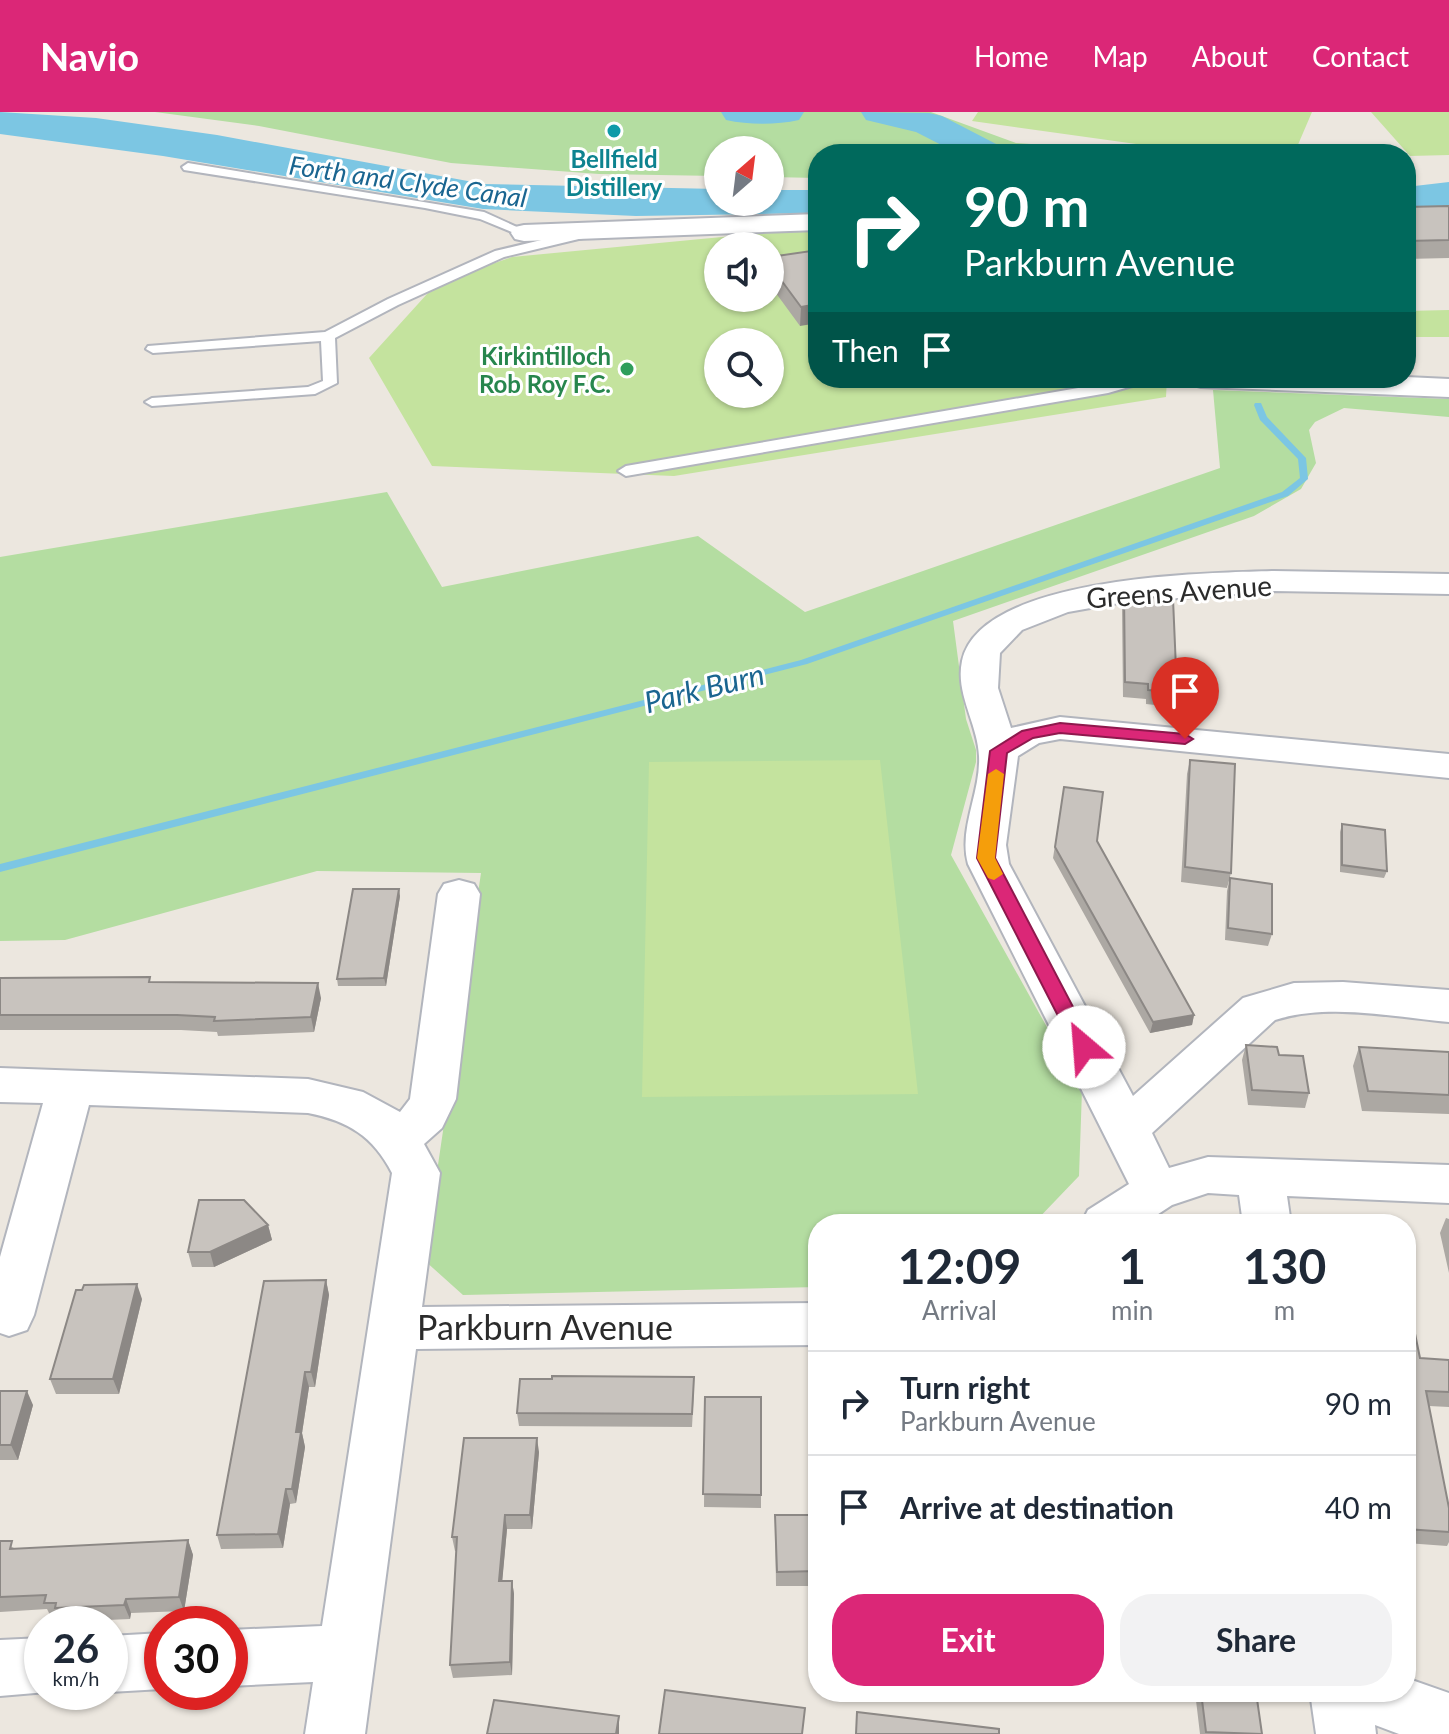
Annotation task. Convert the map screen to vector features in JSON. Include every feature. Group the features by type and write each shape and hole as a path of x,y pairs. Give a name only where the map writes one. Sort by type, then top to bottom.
{"street":[{"path":"524,233 808,222"},
{"path":"1416,387 1449,388"},
{"name":"Greens Avenue","path":"999,751 978,687 983,649 997,630 1028,612 1089,594 1154,587 1367,580 1449,584"},
{"path":"1156,1191 986,858 999,751 1028,734 1060,728 1449,766"},
{"path":"399,1139 426,1116 433,1099 459,894"},
{"path":"1126,1129 1259,1009 1294,998 1343,997 1449,1006"},
{"path":"0,1085 320,1098 346,1102 372,1115 399,1139 416,1173 394,1328"},
{"path":"9,1315 71,1086"},
{"path":"1120,1214 1156,1191 1208,1175 1449,1184"},
{"path":"1260,1176 1266,1214"},
{"name":"Parkburn Avenue","path":"335,1734 394,1328 808,1324"},
{"path":"248,1657 345,1653"},
{"path":"0,1668 24,1667"},
{"path":"1341,1702 1346,1734"},
{"path":"1390,1702 1449,1722"}],"lane":[{"path":"188,167 425,204 484,216 524,233"},
{"path":"153,349 328,336 393,302 500,254 603,230"},
{"path":"152,402 321,388 330,383 328,336"},
{"path":"626,471 1112,388"}],"green space":[{"path":"155,112 931,112 1016,143 1031,144 808,144 808,178 784,177 784,136 704,136 704,176 599,174 451,163 259,126"},
{"path":"978,112 1312,112 1298,144 1136,144 972,121"},
{"path":"1371,112 1449,112 1449,155 1416,156 1416,144 1399,144"},
{"path":"808,229 808,388 1166,388 1166,397 674,476 432,466 369,358 437,283 512,257 704,239 704,312 784,312 784,232 776,232"},
{"path":"1449,310 1449,337 1416,337 1416,311"},
{"path":"1213,390 1449,399 1449,417 1344,408 1315,422 1309,430 1316,463 1301,489 1254,516 953,621 966,719 976,750 976,762 951,855 1082,1090 1079,1176 1043,1214 808,1214 808,1287 463,1295 424,1260 481,873 317,871 65,940 0,941 0,557 387,492 442,587 698,536 805,612 1220,468"},
{"path":"880,760 918,1094 642,1097 649,762"}],"water":[{"name":"Forth and Clyde Canal","path":"0,112 96,118 217,135 484,184 704,189 704,215 636,216 483,209 163,156 0,134"},
{"path":"1449,182 1449,206 1416,209 1416,186"},
{"path":"784,190 808,190 808,213 784,214"}],"building":[{"path":"1449,206 1449,240 1416,241 1416,207"},
{"path":"808,251 808,306 801,307 784,284 784,255"},
{"path":"1124,595 1173,599 1177,692 1148,690 1148,684 1125,682"},
{"path":"1190,760 1235,764 1231,873 1185,867"},
{"path":"1064,787 1103,792 1097,841 1194,1015 1153,1022 1055,847"},
{"path":"1342,824 1385,830 1387,871 1342,865"},
{"path":"1230,878 1272,884 1272,934 1228,928"},
{"path":"353,889 399,889 384,978 337,979"},
{"path":"150,977 149,982 318,983 311,1017 214,1021 215,1017 177,1015 0,1015 0,978"},
{"path":"1246,1045 1277,1047 1279,1055 1303,1056 1309,1093 1252,1090"},
{"path":"1359,1047 1449,1052 1449,1095 1368,1091"},
{"path":"199,1200 244,1200 268,1225 210,1252 188,1252"},
{"path":"326,1280 311,1372 305,1372 296,1432 301,1432 292,1489 286,1489 278,1534 217,1535 264,1281"},
{"path":"137,1284 113,1379 50,1379 76,1290 82,1290 84,1285"},
{"path":"1416,1339 1420,1358 1449,1360 1449,1392 1426,1391 1449,1508 1449,1532 1416,1530"},
{"path":"552,1376 694,1377 692,1414 517,1413 520,1379 552,1379"},
{"path":"0,1391 27,1391 11,1445 0,1445"},
{"path":"705,1397 761,1397 761,1495 703,1494"},
{"path":"464,1438 537,1438 530,1515 505,1515 499,1581 512,1581 510,1662 450,1665 457,1537 452,1537"},
{"path":"775,1515 808,1515 808,1571 777,1572"},
{"path":"188,1540 179,1597 126,1599 124,1605 55,1606 56,1603 44,1603 46,1595 0,1597 0,1541 12,1541 10,1549"},
{"path":"665,1690 805,1708 802,1734 659,1734"},
{"path":"494,1700 619,1716 616,1734 487,1734"},
{"path":"1202,1702 1257,1702 1262,1734 1206,1732"},
{"path":"857,1712 999,1729 999,1734 856,1734"}],"waterway":[{"name":"Park Burn","path":"739,112 786,112"},
{"name":"Park Burn","path":"879,112 929,124 968,144"},
{"name":"Park Burn","path":"0,868 804,662 1285,494 1304,479 1302,458 1263,418 1258,405"}],"slow traffic":[{"path":"994,874 986,858 996,774"}],"place":[{"name":"Bellfield Distillery","path":"614,131"},
{"name":"Kirkintilloch Rob Roy F.C.","path":"627,369"}],"route":[{"path":"1084,1047 986,858 999,751 1028,734 1060,728 1185,739"}]}
